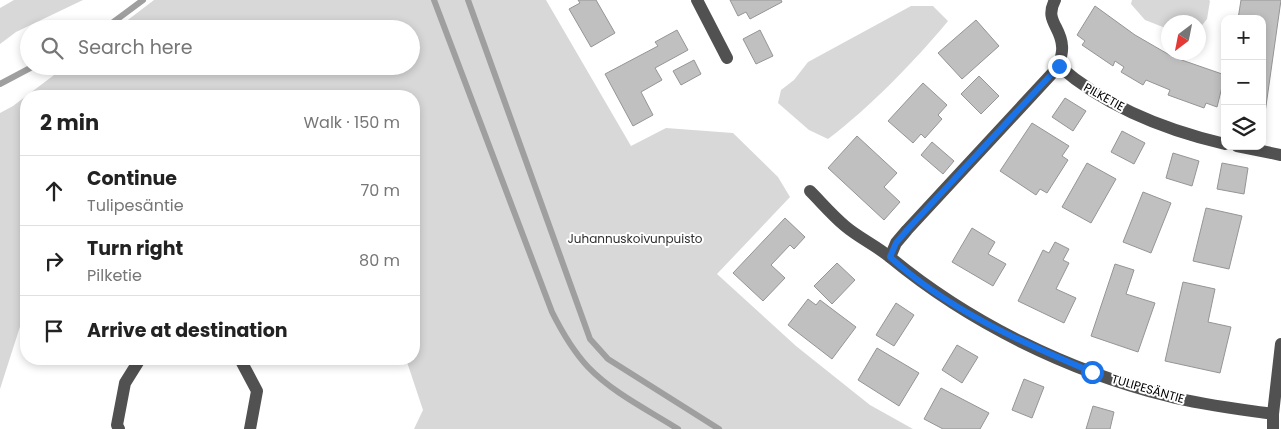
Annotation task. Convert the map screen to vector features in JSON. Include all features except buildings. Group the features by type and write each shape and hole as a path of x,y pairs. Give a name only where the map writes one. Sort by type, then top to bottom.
{"street":[{"path":"698,0 727,58"},
{"path":"890,257 896,243 907,230 1059,66 1062,47 1059,33 1051,20 1051,8 1055,0"},
{"name":"PILKETIE","path":"1059,66 1075,81 1106,101 1154,123 1221,143"},
{"path":"1257,150 1281,155"},
{"name":"TULIPESÄNTIE","path":"810,191 844,225 890,257 905,271 942,297 1011,337 1092,372 1168,396 1273,414"},
{"path":"1274,429 1273,414 1281,344"},
{"path":"120,429 118,425 125,383 136,365"},
{"path":"243,365 257,391 250,429"}],"green space":[{"path":"14,0 83,0 41,20 20,20 20,30 0,44 0,8"},
{"name":"Juhannuskoivunpuisto","path":"154,0 546,0 631,146 666,128 733,133 778,177 790,197 717,274 796,346 870,405 913,429 414,429 423,410 408,365 420,365 420,90 34,90 54,75 420,75 420,20 128,20"},
{"path":"1132,0 1210,1 1206,20 1206,15 1161,15 1161,26 1145,20 1131,4"},
{"path":"911,6 933,6 948,21 891,83 828,139 809,130 778,103 781,90 794,80 808,62"},
{"path":"20,101 20,327 0,389 0,113"}],"waterway":[{"path":"116,20 143,0"},
{"path":"434,0 552,312 560,327 577,354 608,385 678,429"},
{"path":"468,0 590,339 608,359 719,429"},
{"path":"0,84 20,73"}],"route":[{"path":"1059,66 907,230 896,243 890,257 905,271 942,297 1011,337 1092,372"}]}
